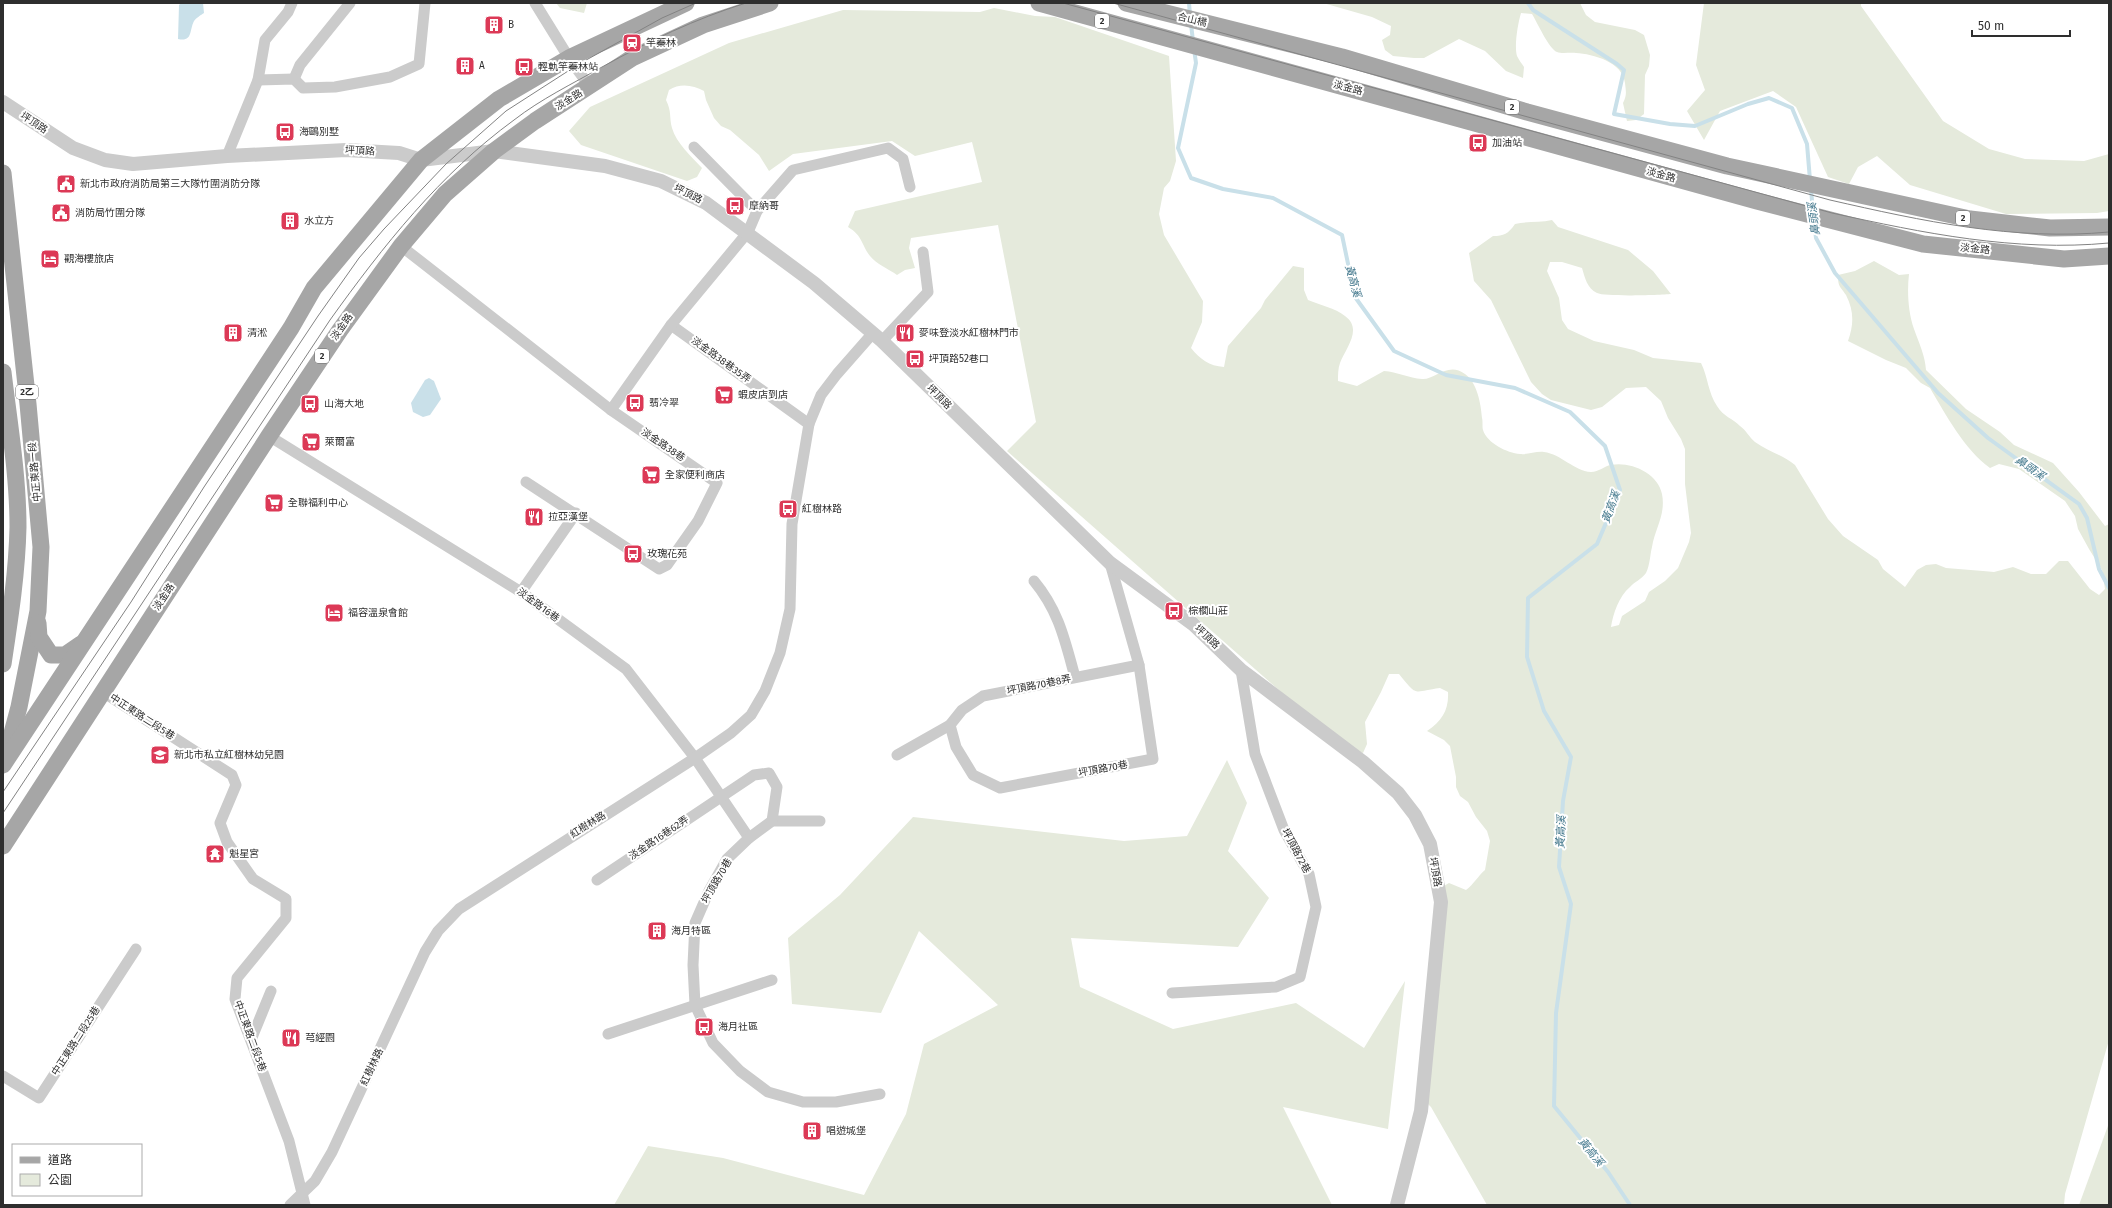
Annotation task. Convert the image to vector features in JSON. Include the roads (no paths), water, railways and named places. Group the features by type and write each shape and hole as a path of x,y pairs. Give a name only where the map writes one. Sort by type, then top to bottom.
{"main road":[{"path":"4,765 291,328 314,288 421,160 499,99 569,58 686,3"},
{"name":"淡金路","path":"3,846 269,436 340,330 401,246 445,194 494,151 535,121 590,87 632,58 703,24 770,3"},
{"name":"淡金路","path":"1039,3 1165,39 1219,52 1804,214 1923,244 2064,259 2109,256"},
{"name":"合山橋","path":"1126,3 1342,57 1527,112 1727,166 1819,187 1970,219 2050,228 2109,227"},
{"name":"中正東路一段","path":"3,174 39,516 40,570 38,611 19,708 4,765"},
{"name":"中正東路一段","path":"3,372 16,481 18,527 14,596 3,664"},
{"path":"38,611 39,637 51,654 65,655 77,649 87,638"}],"street":[{"path":"227,156 258,80 265,40 288,12 292,3"},
{"path":"294,79 300,65 350,3"},
{"path":"258,80 294,79 303,88 335,88 390,77 420,64 425,3"},
{"path":"535,3 569,58 590,87"},
{"name":"坪頂路","path":"3,102 73,148 105,160 133,164 227,156 346,150 399,153 421,160 494,151 605,166 661,181 706,203 748,232 814,283 877,337 1110,563 1193,624 1241,670 1363,762 1398,792 1415,815 1430,844 1441,902 1430,1032 1421,1112 1397,1205"},
{"path":"694,147 757,211"},
{"path":"611,410 671,325 748,232 757,211 793,170 888,148 903,159 910,187"},
{"name":"淡金路38巷","path":"401,246 611,410 717,483 701,524 667,565 659,568 526,482"},
{"name":"紅樹林路","path":"290,1205 304,1200 332,1152 425,952 438,931 459,909 695,758 731,733 752,715 765,691 780,653 790,609 792,524 809,424 821,395 837,374 928,292 922,252"},
{"name":"淡金路38巷35弄","path":"671,325 809,424"},
{"name":"淡金路16巷","path":"269,436 521,592 626,669 695,758 749,838"},
{"path":"521,592 576,513"},
{"name":"坪頂路70巷","path":"950,725 956,747 973,775 1000,788 1153,759 1139,665 1110,563"},
{"path":"1034,581 1047,596 1061,624 1075,678"},
{"name":"坪頂路70巷8弄","path":"950,725 962,710 983,696 1139,665"},
{"name":"坪頂路72巷","path":"1172,993 1276,987 1300,977 1307,953 1316,907 1309,874 1284,830 1255,754 1241,670"},
{"name":"中正東路二段5巷","path":"103,692 232,775 236,785 220,823 228,842 253,879 286,899 286,918 237,978 235,999 289,1141 304,1200"},
{"path":"897,755 950,725"},
{"name":"淡金路16巷62弄","path":"597,880 754,775 769,773 777,787 772,822"},
{"path":"772,822 820,821"},
{"name":"坪頂路70巷","path":"772,822 749,838 727,859 709,891 695,924 693,965 695,1006 713,1043 740,1071 768,1092 804,1102 836,1102 880,1094"},
{"name":"中正東路二段25巷","path":"3,1076 39,1098 136,950"},
{"path":"608,1034 772,980"},
{"path":"251,1040 271,991"}],"water":[{"path":"181,3 203,3 204,13 194,21 190,35 186,39 178,39 179,5"},
{"path":"429,378 434,381 441,399 430,415 423,417 413,412 411,403 425,380"}],"waterway":[{"name":"黃高溪","path":"1189,3 1190,15"},
{"name":"鼻頭溪","path":"1528,3 1533,10 1624,70 1614,114 1670,124 1695,126 1748,104 1769,98 1792,108 1807,144 1810,180"},
{"name":"黃高溪","path":"1191,24 1193,41"},
{"name":"黃高溪","path":"1194,49 1196,63 1178,148 1191,178 1223,189 1273,198 1342,235 1355,297 1394,351 1446,375 1515,388 1570,412 1605,446 1620,490 1597,544 1528,598 1527,657 1544,711 1571,757 1563,801 1559,867 1571,904 1556,1013 1554,1106 1608,1172 1630,1205"},
{"name":"鼻頭溪","path":"1811,189 1813,212"},
{"name":"鼻頭溪","path":"1814,221 1816,238 1835,273 1938,393 1988,438 2079,504 2087,518 2099,569 2109,588"}],"tram line":[{"path":"3,792 131,602 204,487 318,316 359,258 384,229 446,164 506,111 579,64 662,18 696,3"},
{"path":"3,813 330,320 350,292 414,212 461,164 487,141 535,105 637,48 690,23 746,3"},
{"path":"1063,3 1832,213 1935,234 2004,243 2039,245 2109,243"},
{"path":"1113,3 1830,200 1934,222 1968,227 2038,234 2109,232"}],"place":[{"name":"B","path":"494,25"},
{"name":"竿蓁林","path":"632,43"},
{"name":"A","path":"465,66"},
{"name":"輕軌竿蓁林站","path":"524,67"},
{"name":"海鷗別墅","path":"285,132"},
{"name":"加油站","path":"1478,143"},
{"name":"新北市政府消防局第三大隊竹圍消防分隊","path":"66,184"},
{"name":"摩納哥","path":"735,206"},
{"name":"消防局竹圍分隊","path":"61,213"},
{"name":"水立方","path":"290,221"},
{"name":"觀海樓旅店","path":"50,259"},
{"name":"清淞","path":"233,333"},
{"name":"麥味登淡水紅樹林門市","path":"905,333"},
{"name":"坪頂路52巷口","path":"915,359"},
{"name":"蝦皮店到店","path":"724,395"},
{"name":"翡冷翠","path":"635,403"},
{"name":"山海大地","path":"310,404"},
{"name":"萊爾富","path":"311,442"},
{"name":"全家便利商店","path":"651,475"},
{"name":"全聯福利中心","path":"274,503"},
{"name":"紅樹林路","path":"788,509"},
{"name":"拉亞漢堡","path":"534,517"},
{"name":"玫瑰花苑","path":"633,554"},
{"name":"棕櫚山莊","path":"1174,611"},
{"name":"福容溫泉會館","path":"334,613"},
{"name":"新北市私立紅樹林幼兒園","path":"160,755"},
{"name":"魁星宮","path":"215,854"},
{"name":"海月特區","path":"657,931"},
{"name":"海月社區","path":"704,1027"},
{"name":"芎經園","path":"291,1038"},
{"name":"唱遊城堡","path":"812,1131"}]}
